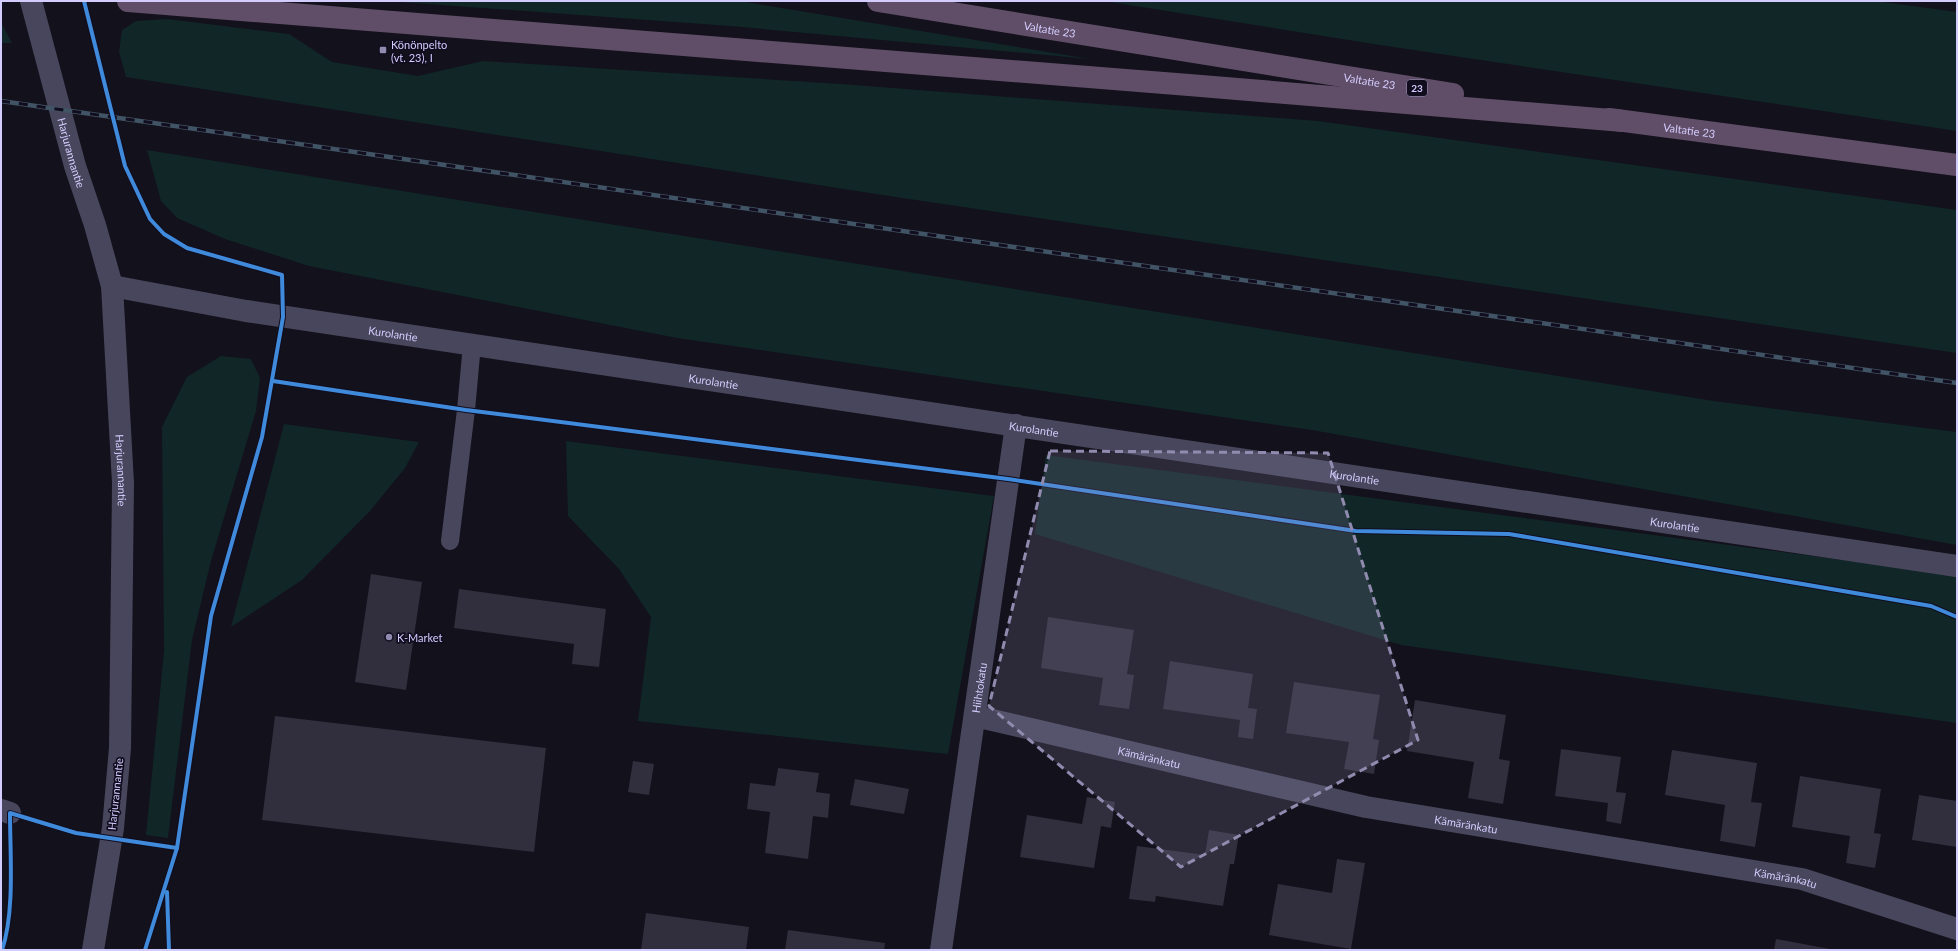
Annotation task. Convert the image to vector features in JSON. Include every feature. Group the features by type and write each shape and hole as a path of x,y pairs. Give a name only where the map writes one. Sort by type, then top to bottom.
{"highway":[{"path":"128,1 1196,85 1623,121"},
{"name":"Valtatie 23","path":"878,1 1623,121 1957,165"}],"street":[{"name":"Harjurannantie","path":"31,1 75,166 96,225 112,286 123,483 120,748 112,828 93,950"},
{"name":"Kurolantie","path":"112,286 246,311 1957,566"},
{"name":"Hiihtokatu","path":"941,950 1016,426"},
{"name":"Kämäränkatu","path":"975,716 1366,807 1802,879 1957,929"}],"lane":[{"path":"450,541 466,410 472,344"}],"highlighted area":[{"path":"1050,451 1328,453 1418,740 1181,867 989,706"}],"green space":[{"path":"386,1 740,1 1090,59 730,26"},
{"path":"1104,1 1876,1 1957,12 1957,131 1380,45"},
{"path":"167,19 289,34 332,62 418,76 483,61 841,84 1318,121 1957,210 1957,353 902,198 126,77 119,52 122,30 136,21"},
{"path":"1,22 12,43 1,43"},
{"path":"147,150 1714,401 1957,432 1957,545 1312,430 677,338 309,266 225,239 177,218 161,201"},
{"path":"221,356 251,359 260,378 256,411 211,561 192,640 168,838 146,835 164,651 162,427 187,377"},
{"path":"284,424 419,442 405,468 370,511 302,580 231,627"},
{"path":"566,441 994,496 948,754 638,721 651,617 619,569 568,516"},
{"path":"1046,455 1957,575 1957,723 1401,645 1035,534"}],"building":[{"path":"371,574 422,582 406,690 355,682"},
{"path":"459,589 606,609 599,667 572,664 574,644 454,628"},
{"path":"1048,617 1134,630 1127,674 1134,675 1129,709 1099,705 1103,678 1041,668"},
{"path":"1170,661 1253,674 1248,708 1257,709 1253,739 1238,737 1240,720 1163,709"},
{"path":"1294,682 1380,695 1373,739 1379,740 1374,774 1344,769 1349,742 1286,733"},
{"path":"1415,700 1506,715 1499,759 1510,761 1503,804 1468,798 1474,762 1407,751"},
{"path":"275,716 546,748 534,852 262,820"},
{"path":"1561,749 1621,757 1616,792 1626,793 1621,824 1606,821 1608,803 1555,796"},
{"path":"1672,750 1757,763 1751,802 1762,803 1755,847 1720,841 1725,805 1665,795"},
{"path":"633,761 654,764 649,795 628,792"},
{"path":"778,768 819,773 816,792 830,794 828,818 813,816 808,859 765,853 770,812 747,809 750,783 775,786"},
{"path":"1800,776 1881,789 1874,833 1881,834 1875,868 1846,863 1850,836 1792,827"},
{"path":"855,779 909,789 904,814 850,805"},
{"path":"1919,795 1957,801 1957,847 1912,840"},
{"path":"1087,797 1115,802 1111,828 1101,826 1094,868 1020,857 1027,815 1082,824"},
{"path":"1209,830 1239,835 1234,864 1230,864 1223,906 1156,896 1155,902 1129,899 1137,846 1205,855"},
{"path":"1337,859 1365,863 1351,949 1269,935 1278,884 1332,893"},
{"path":"646,913 749,927 746,950 641,950"},
{"path":"788,930 885,943 884,950 785,950"},
{"path":"1776,939 1830,949 1830,950 1774,950"}],"railway":[{"path":"1,101 1957,383"}],"cycle path":[{"path":"84,1 125,166 150,219 164,234 187,248 282,275 283,317 262,437 211,616 177,848 145,950"},
{"path":"273,381 466,410 1008,479 1356,531 1509,534 1931,606 1957,617"},
{"path":"2,950 9,918 10,901 10,813 76,833 177,848"},
{"path":"167,892 169,950"}],"place":[{"name":"Könönpelto (vt. 23), I","path":"383,50"},
{"name":"K-Market","path":"389,637"}]}
